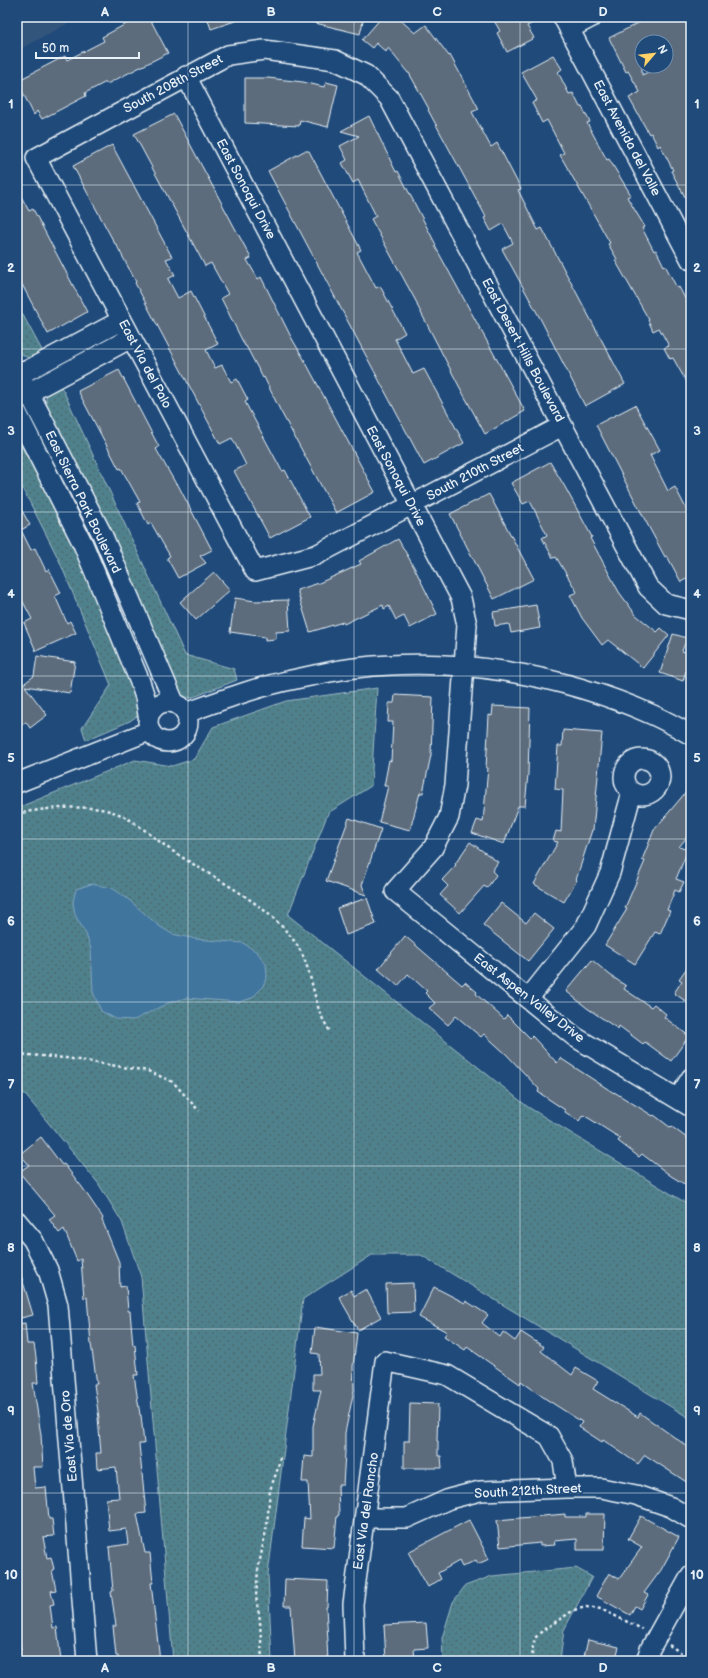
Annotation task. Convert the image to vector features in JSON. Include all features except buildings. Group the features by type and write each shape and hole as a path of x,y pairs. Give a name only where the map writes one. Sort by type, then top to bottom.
{"street":[{"path":"566,23 592,17"},
{"name":"East Avenida del Valle","path":"566,23 691,260"},
{"name":"South 208th Street","path":"36,158 186,76 228,55 264,50 335,60 366,75"},
{"name":"East Desert Hills Boulevard","path":"366,75 389,98 648,587 666,604 691,610"},
{"name":"East Sonoqui Drive","path":"186,76 462,598 467,625 465,666 455,785 449,817 433,848 395,891"},
{"name":"East Via del Palo","path":"36,158 255,571"},
{"path":"18,373 122,320"},
{"path":"23,396 131,338"},
{"name":"East Sierra Park Boulevard","path":"18,373 23,396 102,534 180,708"},
{"name":"East Sierra Park Boulevard","path":"17,414 83,544 140,682 145,697 149,723"},
{"name":"South 210th Street","path":"255,571 316,555 562,426"},
{"path":"180,708 188,725 186,732 177,740 164,742 158,740 149,723 151,710 161,702 180,708 237,695 294,679 355,668 413,664 465,666 529,675 597,693 654,715 691,735"},
{"path":"17,783 149,723"},
{"path":"528,999 586,926 610,873 632,792"},
{"name":"East Aspen Valley Drive","path":"395,891 575,1037 685,1103"},
{"path":"685,1103 691,1078"},
{"name":"East Via de Oro","path":"17,1221 33,1240 48,1270 58,1305 87,1661"},
{"name":"East Via del Rancho","path":"355,1661 353,1604 385,1362 447,1375 549,1436 563,1461 567,1488"},
{"name":"South 212th Street","path":"365,1518 407,1518 449,1499 480,1491 601,1488 636,1495 671,1507 691,1519"},
{"path":"646,1661 650,1649 691,1576"}],"path":[{"path":"17,814 32,810 57,808 101,809 114,812 126,817 166,847 254,903 277,920 296,943 307,964 321,1016 330,1032"},
{"path":"17,1054 66,1058 148,1071 173,1082 199,1112"},
{"path":"262,1661 260,1620 256,1597 258,1570 267,1525 270,1490 278,1468 280,1457"},
{"path":"534,1661 532,1651 535,1638 543,1630 574,1610 586,1607 601,1609 657,1636 691,1659"}],"shaded area":[{"path":"17,17 80,17 17,51"},
{"path":"91,884 112,888 129,900 159,926 172,934 196,939 243,943 257,952 266,964 267,976 262,988 252,998 239,1002 186,998 168,1003 134,1020 116,1019 101,1011 93,992 91,949 86,934 75,915 73,902 76,889"}],"green space":[{"path":"17,304 44,354 28,358 17,351"},
{"path":"59,384 185,655 234,669 237,680 191,698 181,696 46,406 46,397"},
{"path":"17,427 85,562 141,708 137,716 130,721 86,740 82,728 111,685 59,560 17,477"},
{"path":"377,688 371,786 328,813 288,915 528,1107 691,1206 691,1419 421,1255 372,1255 303,1299 268,1575 272,1661 173,1661 141,1277 122,1222 98,1183 17,1085 17,808 135,760 172,766 194,759 213,727 286,701"},
{"path":"576,1568 592,1577 564,1630 560,1661 443,1661 442,1638 453,1602 465,1586 492,1576"}]}
